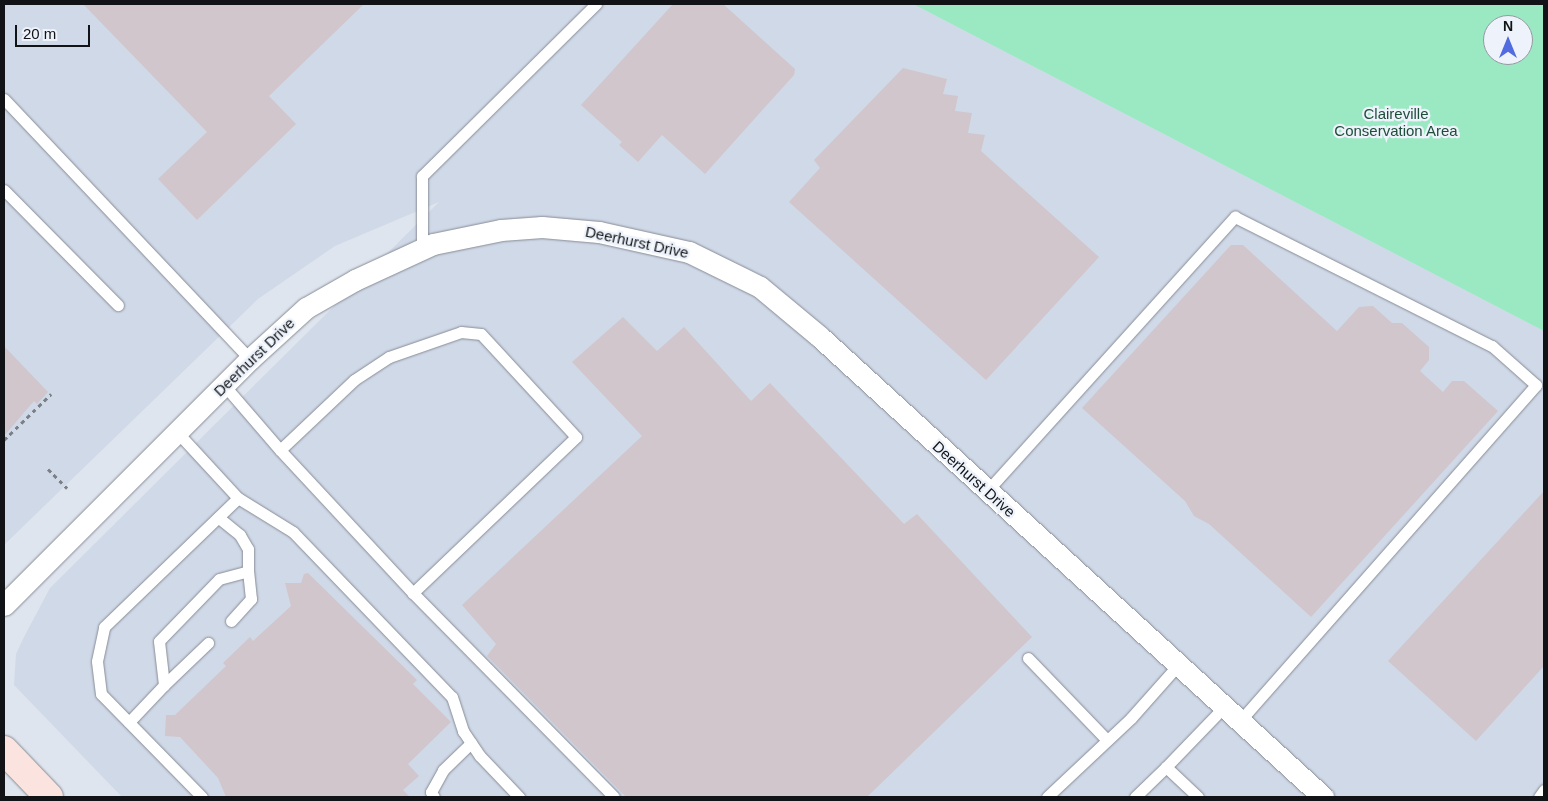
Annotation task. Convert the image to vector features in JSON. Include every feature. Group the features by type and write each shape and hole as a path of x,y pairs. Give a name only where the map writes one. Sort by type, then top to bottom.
{"main road":[{"path":"4,750 49,797"}],"street":[{"name":"Deerhurst Drive","path":"4,605 250,359 306,308 422,249 501,230 542,227 599,232 689,252 760,287 820,337 1323,797"}],"lane":[{"path":"422,249 422,176 596,4"},
{"path":"4,99 144,251 250,359"},
{"path":"4,190 118,305"},
{"path":"987,491 1235,217 1492,346 1536,385 1240,721"},
{"path":"280,450 354,380 389,356 461,332 481,334 576,437 413,593"},
{"path":"224,385 280,450 413,593 614,797"},
{"path":"177,432 238,498 293,532 452,697 463,731 471,743 519,797"},
{"path":"202,797 101,694 97,660 104,628 238,498"},
{"path":"218,517 240,535 248,549 251,599 231,621"},
{"path":"164,685 159,641 219,579 248,571"},
{"path":"129,722 208,643"},
{"path":"1028,658 1107,740"},
{"path":"1047,797 1107,740 1178,665"},
{"path":"1135,797 1224,707"},
{"path":"434,797 431,792 442,770 471,743"},
{"path":"1166,767 1198,797"},
{"path":"1539,797 1544,790"}],"path":[{"path":"4,440 51,394"},
{"path":"48,469 67,488"}],"shaded area":[{"path":"4,4 913,4 1544,331 1544,797 122,797 14,685 16,654 50,588 439,202 335,246 258,299 4,545"}],"green space":[{"name":"Claireville Conservation Area","path":"913,4 1544,4 1544,331"}],"building":[{"path":"83,4 364,4 269,96 296,124 197,220 158,179 207,132"},
{"path":"673,4 723,4 795,69 794,75 705,174 662,135 638,162 619,145 622,142 581,105"},
{"path":"903,68 947,79 943,94 958,96 955,111 972,113 968,133 985,135 981,151 1099,257 986,380 789,202 820,168 814,160"},
{"path":"1231,245 1243,245 1337,331 1359,307 1373,306 1392,323 1402,323 1429,347 1429,360 1420,371 1443,392 1452,381 1464,381 1498,411 1311,617 1209,524 1194,516 1185,501 1082,408"},
{"path":"623,317 657,351 684,327 751,401 770,383 904,524 917,514 1032,637 867,797 626,797 487,656 496,644 462,605 642,436 572,362"},
{"path":"4,346 48,392 37,404 34,401 4,436"},
{"path":"1544,491 1544,666 1476,741 1388,661"},
{"path":"308,573 417,680 413,684 451,722 408,764 419,776 403,790 410,797 226,797 218,778 180,737 165,736 166,715 175,715 226,666 223,663 250,637 253,641 291,606 285,583 301,583 304,574"}]}
